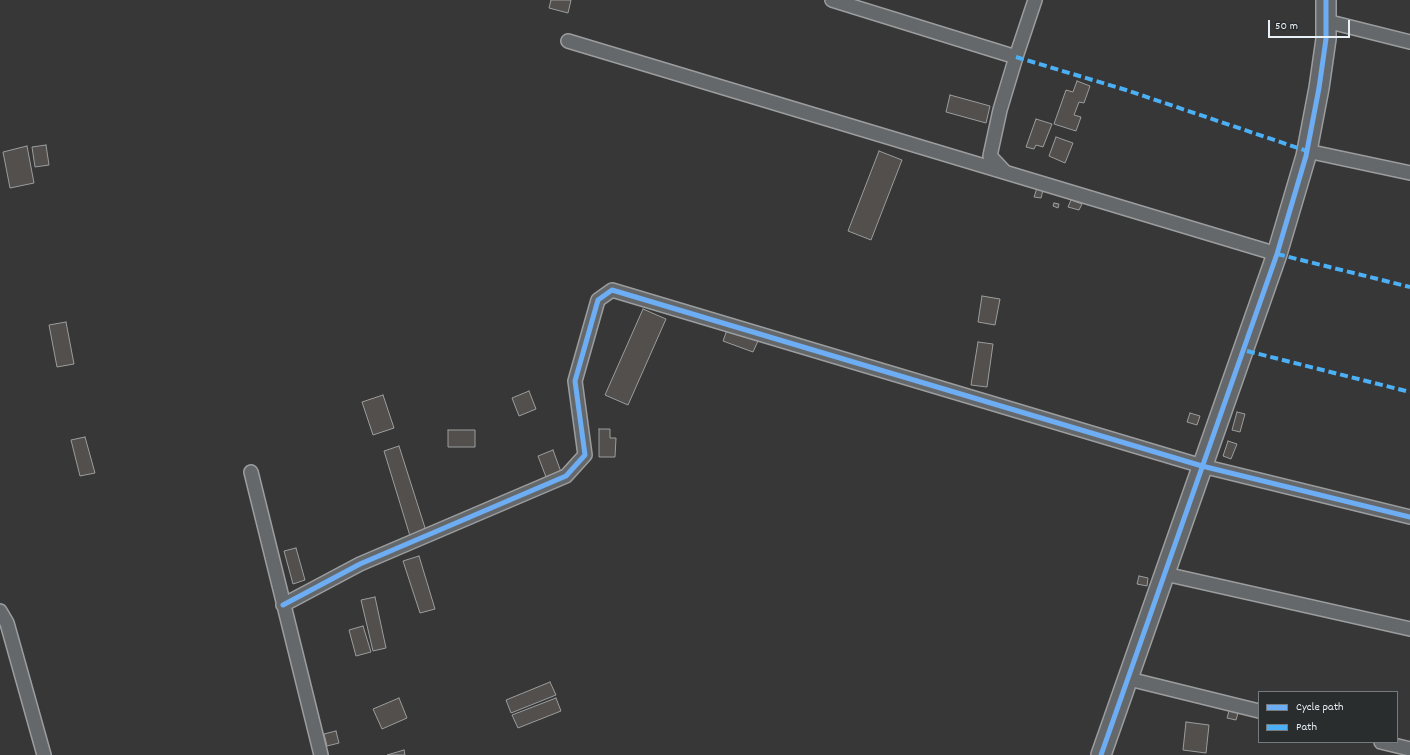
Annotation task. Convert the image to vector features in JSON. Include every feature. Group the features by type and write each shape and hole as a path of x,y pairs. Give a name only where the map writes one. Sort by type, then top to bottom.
{"street":[{"path":"832,0 1016,57"},
{"path":"1007,173 990,156 1000,110 1035,0"},
{"path":"1101,755 1277,254 1307,151 1319,88 1326,39 1326,0"},
{"path":"1326,21 1410,42"},
{"path":"568,41 1277,254"},
{"path":"1307,151 1410,173"},
{"path":"283,605 360,564 566,476 585,455 575,381 598,300 612,290 1202,466 1410,517"},
{"path":"252,472 283,605 321,755"},
{"path":"1165,574 1410,629"},
{"path":"0,611 7,623 44,755"},
{"path":"1129,678 1258,711"},
{"path":"1385,743 1410,749"}],"building":[{"path":"551,0 571,0 568,13 549,8"},
{"path":"1077,81 1090,86 1084,103 1079,102 1074,115 1081,117 1076,131 1054,124 1066,90 1073,92"},
{"path":"950,95 990,106 986,123 946,112"},
{"path":"1036,119 1052,124 1043,147 1036,145 1034,149 1026,147"},
{"path":"1056,137 1073,143 1065,163 1049,156"},
{"path":"46,145 49,165 35,167 32,147"},
{"path":"27,146 34,183 10,188 3,152"},
{"path":"879,151 902,160 871,240 848,231"},
{"path":"1037,188 1043,190 1041,198 1034,197"},
{"path":"1071,200 1082,204 1079,210 1068,207"},
{"path":"1054,203 1059,204 1058,208 1053,206"},
{"path":"982,296 1000,299 995,325 978,322"},
{"path":"643,309 666,319 628,405 605,395"},
{"path":"66,322 74,364 57,367 49,325"},
{"path":"727,330 758,341 753,352 723,341"},
{"path":"978,342 993,344 987,387 971,385"},
{"path":"529,391 536,409 519,416 512,398"},
{"path":"383,395 394,428 373,435 362,402"},
{"path":"1237,412 1245,414 1240,432 1232,430"},
{"path":"1190,413 1200,416 1197,425 1187,422"},
{"path":"599,429 610,429 610,438 616,438 615,457 599,457"},
{"path":"448,430 475,430 475,447 448,447"},
{"path":"85,437 95,473 80,476 71,440"},
{"path":"1228,441 1237,444 1231,459 1223,456"},
{"path":"399,446 426,531 410,536 384,451"},
{"path":"553,450 561,472 546,477 538,456"},
{"path":"296,548 305,580 293,584 284,551"},
{"path":"419,556 435,609 420,613 403,561"},
{"path":"1139,576 1148,578 1147,586 1137,584"},
{"path":"375,597 386,648 373,651 361,600"},
{"path":"363,626 371,652 356,656 349,630"},
{"path":"550,682 556,695 511,713 506,700"},
{"path":"399,698 407,718 382,729 373,709"},
{"path":"556,698 561,711 518,728 512,715"},
{"path":"1229,711 1238,713 1236,720 1227,718"},
{"path":"1186,722 1209,725 1206,753 1183,750"},
{"path":"336,731 339,743 327,746 324,734"},
{"path":"404,750 405,755 387,755"}],"marked path":[{"path":"1016,57 1126,90 1307,151"},
{"path":"1277,254 1410,287"},
{"path":"1247,351 1410,392"}],"cycle path":[{"path":"1101,755 1277,254 1306,156 1319,88 1326,39 1326,0"},
{"path":"283,605 360,564 566,476 585,455 575,381 598,300 612,290 1202,466 1410,517"}]}
